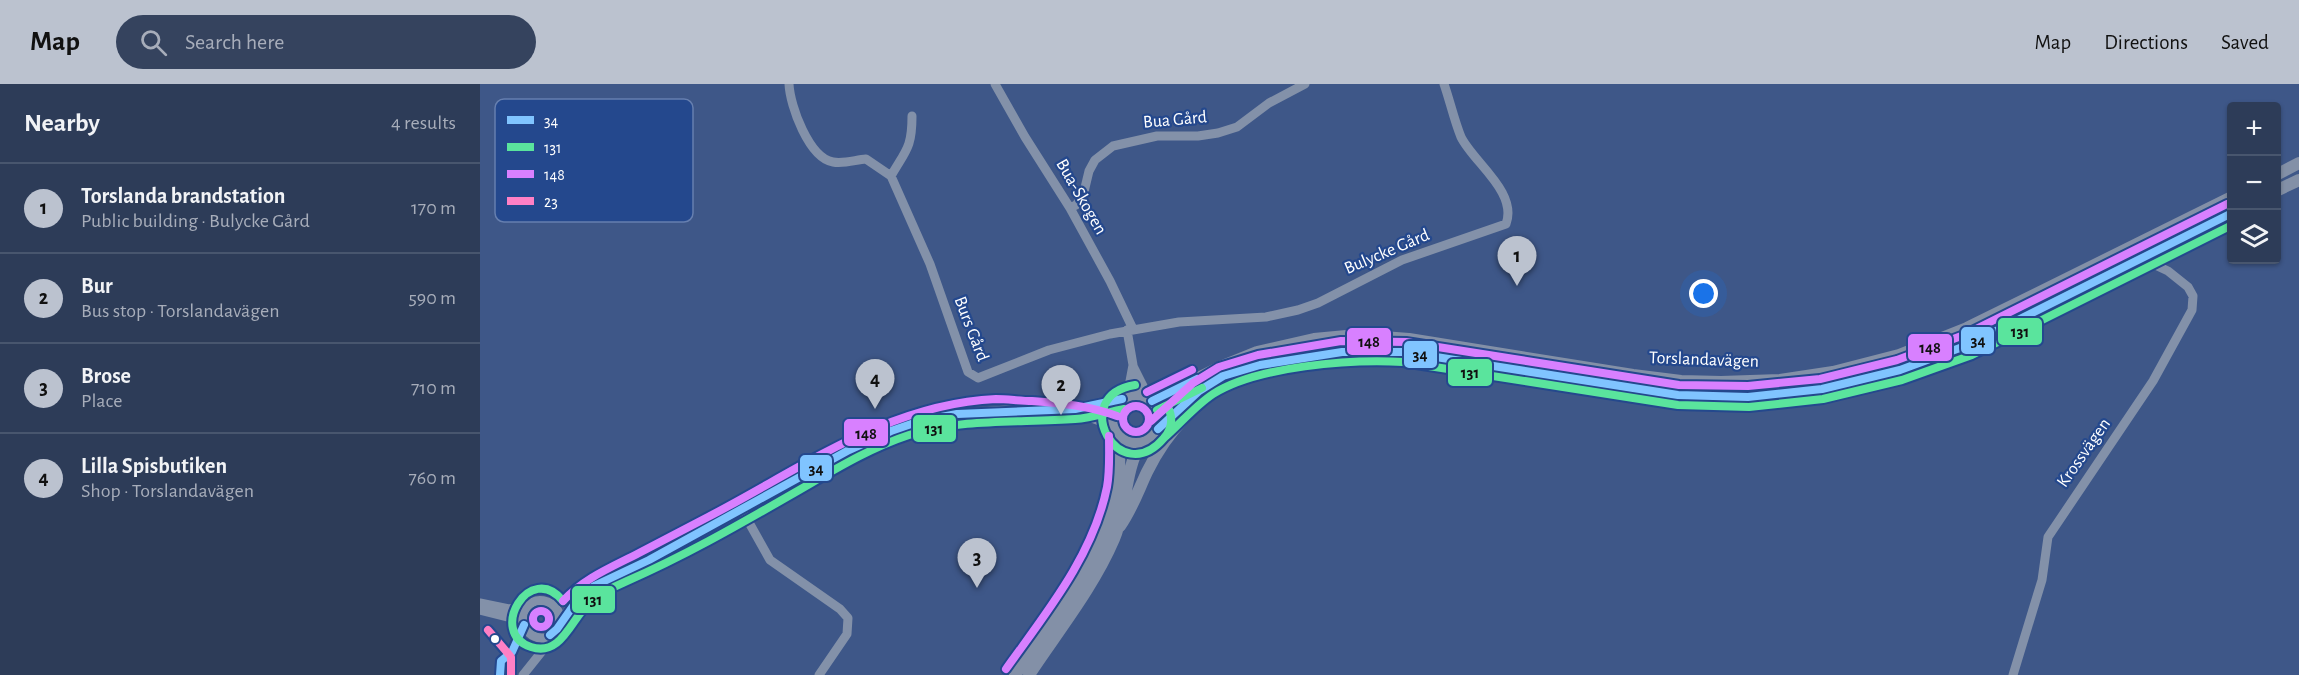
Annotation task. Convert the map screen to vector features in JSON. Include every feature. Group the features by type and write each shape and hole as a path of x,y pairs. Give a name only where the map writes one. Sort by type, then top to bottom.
{"main road":[{"path":"2281,173 2299,163"},
{"path":"2281,189 2299,180"},
{"name":"Torslandavägen","path":"1148,399 1257,352 1301,341 1357,335 1409,339 1681,381 1780,380 1833,372 1899,355 1967,328 2227,199"},
{"name":"Torslandavägen","path":"1142,442 1151,437 1190,399 1215,381 1242,368 1323,352 1381,350 1667,394 1728,397 1796,393 1868,380 1942,356 1980,339 2227,216"},
{"name":"Torslandavägen","path":"1116,531 1130,513 1147,472 1160,450 1185,417 1209,396 1241,377 1277,362"},
{"path":"1015,675 1091,563 1106,531 1118,486 1114,409 1125,398 1136,395 1148,399 1159,414 1158,429"},
{"path":"1029,675 1089,586 1116,531 1133,460 1142,442 1130,442 1116,431"}],"street":[{"path":"789,84 793,105 805,134 814,150 831,162 841,163 866,159 891,176 909,144 912,135 912,116"},
{"name":"Bua-Skogen","path":"995,84 1070,208 1110,280 1130,330"},
{"name":"Bua Gård","path":"1070,208 1076,205 1083,196 1089,171 1095,160 1113,146 1157,136 1198,136 1237,127 1269,103 1305,84"},
{"name":"Bulycke Gård","path":"1130,330 1215,319 1266,317 1298,310 1318,303 1402,260 1506,224 1508,217 1506,201 1488,170 1468,149 1461,136 1444,84"},
{"name":"Burs Gård","path":"891,176 930,264 968,372 973,377 978,378 1060,347 1130,330"},
{"path":"2166,270 2162,258 2168,245"},
{"name":"Krossvägen","path":"2013,675 2042,580 2048,537 2153,381 2192,310 2194,299 2190,289 2166,270 2150,262 2136,261"},
{"path":"529,605 523,614 523,621 528,632 542,637 554,632 574,604 591,589 742,510 856,446 904,426 941,416 975,411 1036,411 1089,407 1125,398 1132,365 1130,330"},
{"path":"1132,365 1148,399"},
{"path":"1036,411 1089,417 1116,431"},
{"path":"742,510 770,560 840,609 848,618 847,634 819,675"},
{"path":"553,605 609,571 638,558 662,551"},
{"path":"480,603 510,609 541,600 553,605 559,614 559,624"},
{"path":"480,610 523,621"},
{"path":"523,675 543,650 542,637"}],"water":[{"path":"480,84 2299,84 2299,675 480,675"}],"transit line":[{"name":"148","path":"1151,421 1193,383 1219,367 1258,355 1341,341 1406,342 1679,385 1748,386 1820,379 1897,360 1964,335 2227,204"},
{"name":"34","path":"1158,429 1199,391 1223,376 1260,365 1342,352 1404,352 1678,395 1748,397 1822,389 1900,370 1968,345 2227,216"},
{"name":"131","path":"1165,437 1206,399 1232,384 1279,371 1332,363 1403,362 1678,405 1749,407 1823,399 1902,380 1972,355 2227,228"},
{"name":"148","path":"1147,392 1192,370"},
{"name":"34","path":"1152,401 1197,379"},
{"name":"131","path":"1135,385 1115,393 1105,405 1102,421 1107,436 1117,447 1131,454 1147,451 1164,438 1171,423 1168,407"},
{"name":"131","path":"1157,410 1202,388"},
{"name":"148","path":"563,601 580,586 599,574 811,460 881,426 918,413 956,404 996,399 1075,406 1117,416"},
{"name":"34","path":"550,635 557,629 578,599 594,586 649,560 849,450 891,431 920,421 957,414 1075,409 1122,399"},
{"name":"148","path":"1136,406 1145,410 1149,419 1145,428 1136,432 1127,428 1123,419 1127,410 1136,406"},
{"name":"131","path":"563,601 550,591 538,589 527,594 518,603 513,615 513,628 518,639 531,647 541,649 550,647 558,642 588,604 601,594 688,552 846,463 893,441 950,426 1081,418 1124,409"},
{"name":"148","path":"1006,669 1052,605 1091,537 1107,487 1109,436"},
{"name":"148","path":"541,611 549,619 541,627 533,619 541,611"},
{"name":"34","path":"500,675 501,661 512,652 524,625"},
{"name":"23","path":"488,630 511,657 511,675"}],"place":[{"name":"Torslanda brandstation","path":"1517,286"},
{"name":"Lilla Spisbutiken","path":"875,409"},
{"name":"Bur","path":"1061,415"},
{"name":"Brose","path":"977,588"}]}
